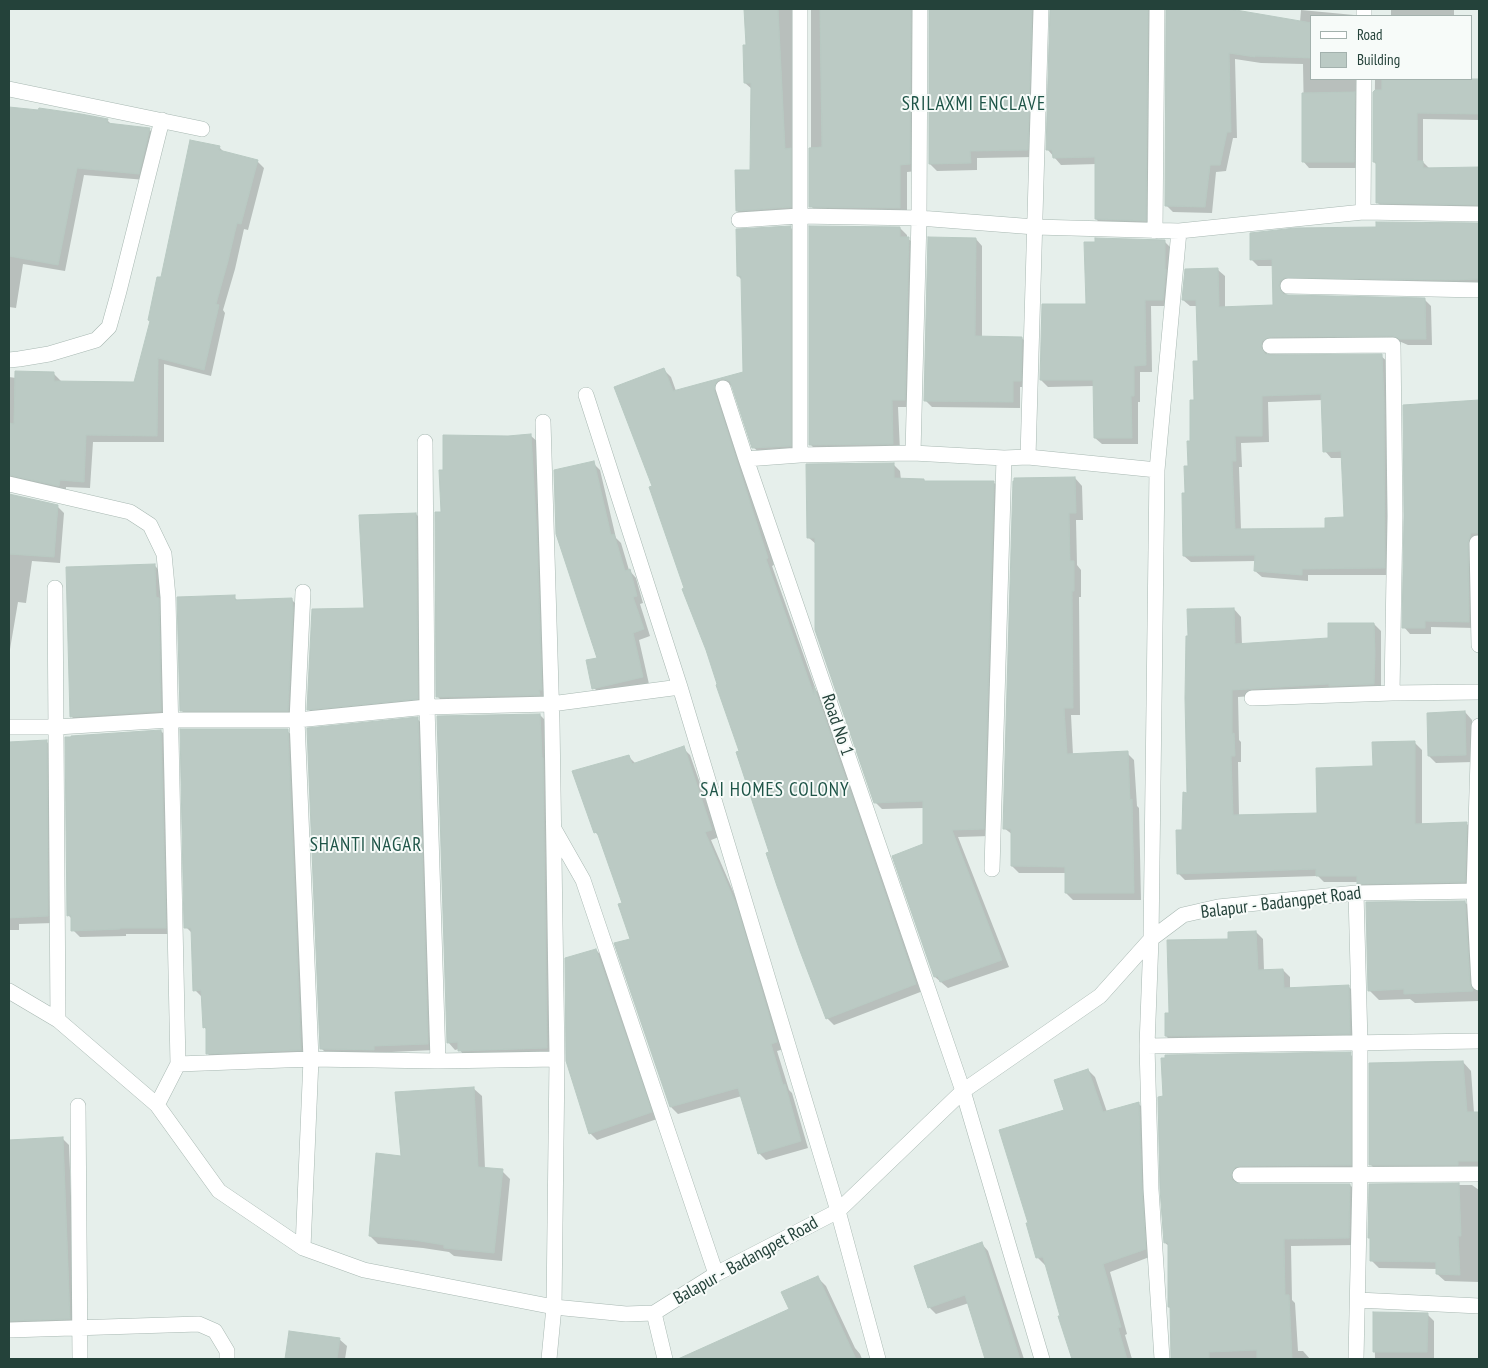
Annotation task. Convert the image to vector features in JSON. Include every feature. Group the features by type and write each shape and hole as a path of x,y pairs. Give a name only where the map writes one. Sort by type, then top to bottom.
{"street":[{"path":"800,9 800,455"},
{"path":"913,454 919,218 920,9"},
{"path":"1028,457 1041,9"},
{"path":"1155,231 1157,9"},
{"path":"1363,212 1364,80"},
{"path":"9,89 202,129"},
{"path":"9,360 50,354 96,340 109,326 120,291 162,120"},
{"path":"739,220 799,216 919,218 1035,227 1179,232 1363,212 1479,214"},
{"path":"1162,1359 1151,1189 1147,1046 1151,939 1156,470 1179,232"},
{"path":"1288,286 1479,290"},
{"path":"1270,346 1393,344 1395,516 1392,692"},
{"name":"Road No 1","path":"723,388 962,1091 1042,1359"},
{"path":"586,395 680,687 838,1211 878,1359"},
{"path":"543,422 551,704 557,1059 554,1307 549,1359"},
{"path":"425,442 427,707 438,1060"},
{"path":"746,459 800,455 913,454 1004,458 1028,457 1156,470"},
{"path":"992,869 1004,458"},
{"path":"9,484 130,512 150,525 164,554 168,597 178,1064 156,1105"},
{"path":"1479,543 1477,544 1479,645"},
{"path":"55,588 58,1020"},
{"path":"302,592 297,720 311,1059 303,1248"},
{"path":"9,727 57,727 171,720 297,720 427,707 551,704 680,687"},
{"path":"1252,698 1392,692 1479,692"},
{"path":"1479,726 1477,891 1479,982"},
{"path":"553,828 583,880 716,1274"},
{"name":"Balapur - Badangpet Road","path":"9,990 58,1020 156,1105 219,1191 303,1248 364,1270 554,1307 626,1314 654,1312 716,1274 838,1211 962,1091 1100,996 1151,939 1183,915 1209,909 1356,893 1477,891"},
{"path":"1356,893 1360,1043 1360,1176 1356,1359"},
{"path":"1147,1046 1479,1041"},
{"path":"178,1064 311,1059 557,1059"},
{"path":"78,1106 80,1359"},
{"path":"1240,1175 1360,1176 1479,1174"},
{"path":"1358,1300 1479,1306"},
{"path":"654,1312 665,1359"},
{"path":"9,1330 199,1324 215,1331 227,1351 227,1359"}],"building":[{"path":"744,9 778,9 785,149 791,148 791,207 736,211 735,170 750,170 751,83 744,83 743,45 746,45"},
{"path":"820,9 911,9 910,164 900,165 900,208 809,207 809,148 822,147"},
{"path":"929,9 1032,9 1028,150 970,151 971,163 929,164"},
{"path":"1050,9 1148,9 1146,221 1095,219 1095,157 1053,158 1052,150 1046,150"},
{"path":"1166,9 1230,9 1310,23 1310,58 1255,57 1229,53 1231,132 1227,132 1220,165 1210,165 1205,207 1165,206"},
{"path":"1479,79 1479,114 1417,113 1417,161 1423,161 1423,168 1479,167 1479,205 1376,203 1376,162 1373,162 1373,92 1375,90 1382,90 1382,80"},
{"path":"1355,92 1354,162 1302,162 1302,93"},
{"path":"9,107 38,110 39,108 81,114 108,119 107,123 150,128 139,174 77,168 58,265 9,256"},
{"path":"190,140 220,146 219,150 258,160 241,224 237,223 216,304 219,305 204,370 158,358 157,436 86,435 84,482 60,480 59,486 9,475 9,423 14,424 15,371 54,372 54,381 134,382 150,321 148,320 157,277 161,277"},
{"path":"1376,222 1479,223 1479,279 1284,278 1280,281 1279,286 1283,294 1288,295 1425,298 1426,339 1400,339 1393,336 1270,337 1262,341 1261,347 1265,354 1270,355 1382,354 1385,568 1302,569 1302,575 1254,571 1255,555 1183,556 1182,493 1185,493 1184,466 1188,466 1187,441 1190,441 1190,400 1194,400 1193,361 1198,361 1196,300 1182,300 1185,269 1218,268 1219,307 1273,305 1272,259 1250,260 1250,233 1295,228 1376,227","holes":["1321,394 1323,452 1341,451 1344,517 1325,518 1325,528 1235,529 1232,461 1236,461 1235,436 1262,436 1262,396"]},
{"path":"791,226 791,446 752,448 730,381 720,379 716,382 714,390 768,558 766,559 814,695 814,686 916,984 826,1019 766,853 769,852 736,752 739,751 706,650 682,589 684,588 649,487 652,486 614,387 664,368 673,391 743,372 741,276 737,276 736,229"},
{"path":"809,226 900,227 900,237 909,237 905,400 892,400 893,444 809,445"},
{"path":"928,237 976,238 975,336 1022,337 1021,381 1013,381 1013,402 924,401"},
{"path":"1095,238 1165,240 1166,269 1163,300 1145,300 1146,365 1134,366 1134,396 1131,396 1132,438 1094,438 1093,380 1040,380 1042,304 1086,304 1084,242 1095,242"},
{"path":"1479,400 1479,533 1471,533 1468,543 1469,622 1425,621 1425,628 1402,628 1403,405"},
{"path":"531,434 537,538 542,690 539,690 540,695 436,697 435,512 441,512 439,470 443,470 443,435 508,436"},
{"path":"594,461 611,535 614,534 625,571 630,569 637,596 633,597 644,629 633,633 643,677 592,689 586,660 597,658 556,534 554,470"},
{"path":"894,463 894,478 924,479 924,481 994,481 984,829 952,830 1002,960 940,982 938,976 934,977 892,856 923,844 923,801 874,803 815,630 815,538 807,538 806,464"},
{"path":"1075,477 1076,513 1069,513 1070,561 1074,561 1074,591 1072,591 1073,708 1064,708 1067,754 1128,751 1130,800 1132,799 1134,893 1065,893 1065,867 1011,866 1011,829 1003,829 1013,481 1014,478"},
{"path":"9,494 58,505 54,557 9,554"},
{"path":"416,513 418,699 307,710 312,609 364,608 359,515"},
{"path":"155,564 156,597 159,598 161,711 70,717 66,567"},
{"path":"235,595 235,600 292,598 288,711 180,711 177,597"},
{"path":"1234,608 1235,644 1328,638 1328,623 1374,623 1375,653 1374,684 1329,686 1329,684 1232,690 1232,734 1234,733 1235,756 1231,756 1233,815 1317,813 1316,768 1373,766 1372,742 1415,741 1415,824 1467,822 1465,882 1357,884 1357,876 1316,876 1316,869 1177,874 1176,830 1182,830 1183,792 1187,793 1185,698 1186,636 1188,636 1187,609"},
{"path":"1465,711 1466,755 1428,756 1427,713"},
{"path":"540,714 543,758 547,1048 458,1051 458,1042 447,1043 437,716"},
{"path":"418,717 428,1044 374,1046 374,1050 320,1049 307,728"},
{"path":"180,729 288,729 301,1050 206,1054 206,1027 203,1028 201,990 193,991 191,928 184,928"},
{"path":"161,730 166,928 71,931 71,915 67,916 65,737"},
{"path":"47,740 48,916 9,918 9,742"},
{"path":"684,746 712,830 705,832 736,904 777,1042 771,1044 783,1085 785,1084 801,1141 758,1154 738,1088 670,1107 614,943 630,939 618,904 622,903 597,832 594,833 572,771 629,755 632,764"},
{"path":"1465,901 1470,984 1473,991 1404,994 1404,989 1368,991 1366,902"},
{"path":"1256,931 1258,970 1283,969 1284,988 1349,985 1350,1034 1165,1036 1165,1013 1169,1013 1167,940 1228,939 1228,932"},
{"path":"596,949 652,1112 589,1134 566,1061 565,958"},
{"path":"1351,1052 1351,1165 1240,1166 1235,1167 1231,1175 1232,1180 1240,1184 1350,1184 1349,1238 1284,1239 1285,1295 1289,1295 1292,1359 1257,1359 1257,1350 1209,1352 1209,1359 1171,1359 1170,1307 1168,1307 1168,1242 1164,1243 1160,1189 1158,1097 1163,1096 1161,1058 1165,1058 1165,1055"},
{"path":"1463,1061 1467,1112 1479,1112 1479,1161 1458,1161 1458,1165 1369,1165 1369,1063"},
{"path":"1088,1069 1103,1112 1139,1102 1146,1249 1103,1264 1121,1327 1118,1328 1127,1359 1072,1359 1058,1316 1060,1316 1043,1257 1036,1258 1026,1223 1028,1223 999,1130 1064,1110 1054,1080"},
{"path":"474,1087 478,1167 503,1169 494,1253 444,1248 444,1245 414,1240 369,1236 376,1153 401,1156 395,1092"},
{"path":"63,1137 70,1319 9,1321 9,1140"},
{"path":"1459,1183 1461,1236 1458,1236 1460,1275 1436,1274 1436,1262 1370,1261 1370,1238 1368,1238 1369,1184"},
{"path":"982,1242 1020,1359 985,1359 965,1295 928,1308 914,1266"},
{"path":"818,1276 856,1359 678,1359 789,1309 781,1292"},
{"path":"1373,1312 1428,1313 1427,1352 1373,1352"},
{"path":"289,1331 340,1338 337,1359 285,1359"}],"district":[{"name":"SRILAXMI ENCLAVE","path":"974,105"},
{"name":"SAI HOMES COLONY","path":"775,791"},
{"name":"SHANTI NAGAR","path":"366,846"}]}
